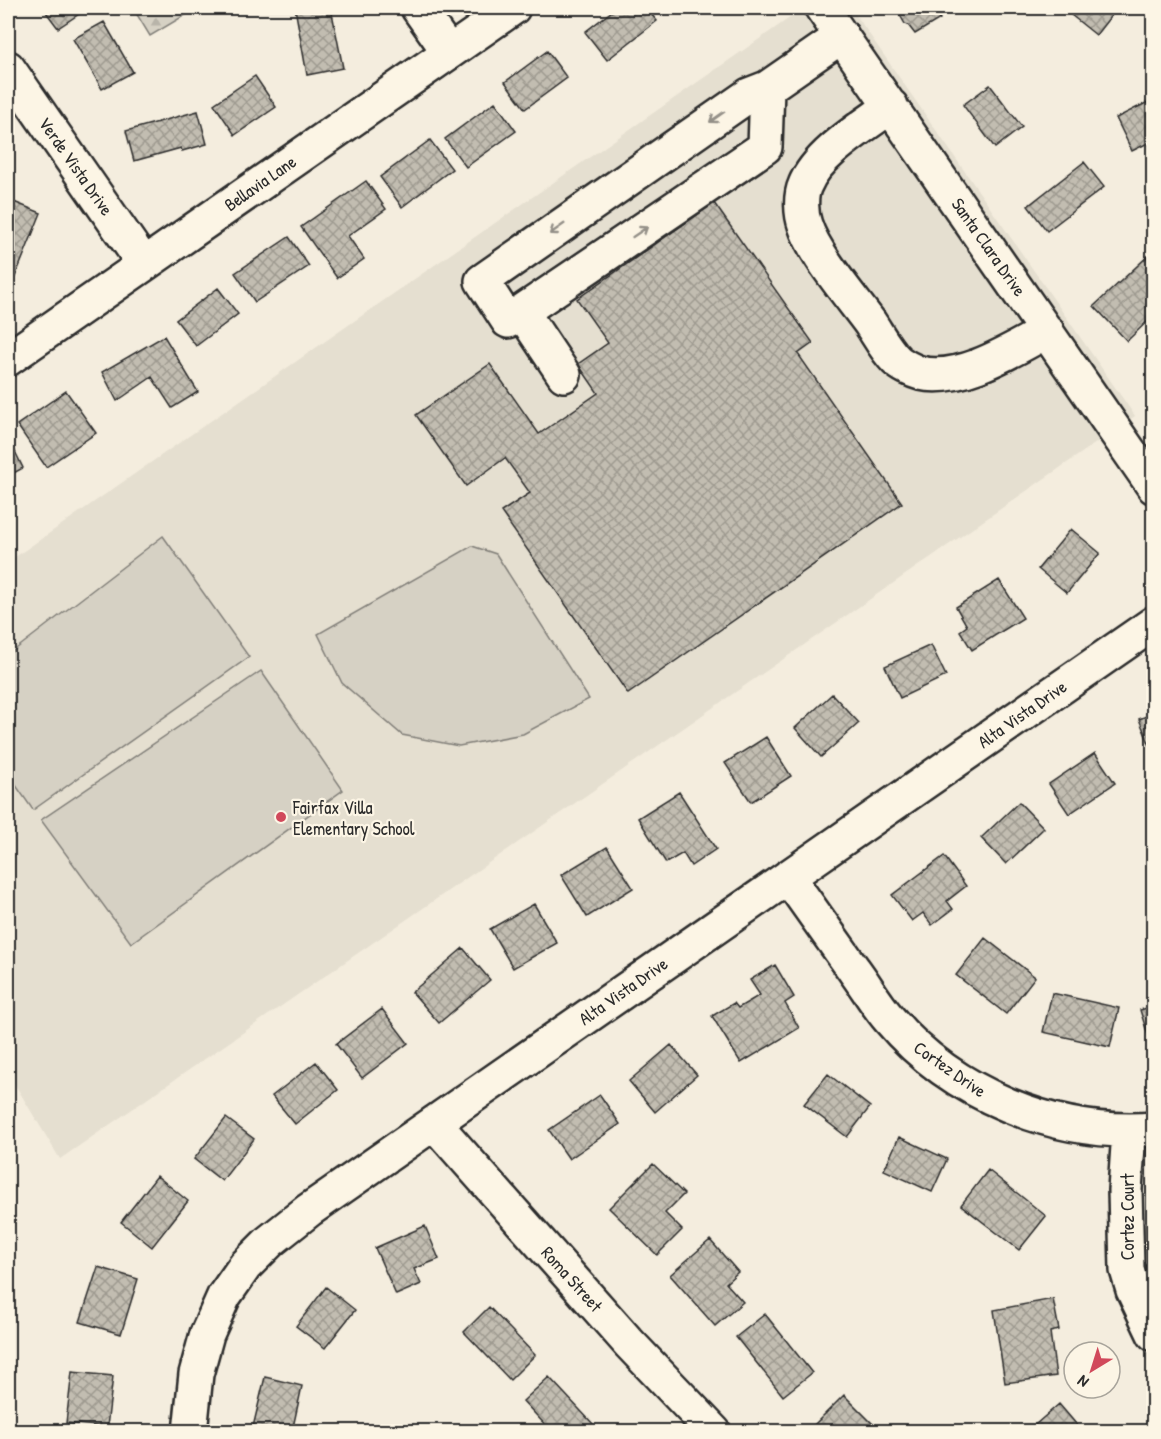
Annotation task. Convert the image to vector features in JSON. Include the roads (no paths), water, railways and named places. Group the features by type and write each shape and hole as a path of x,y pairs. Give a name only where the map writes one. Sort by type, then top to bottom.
{"street":[{"path":"418,8 449,52"},
{"name":"Bellavia Lane","path":"8,359 513,8"},
{"name":"Santa Clara Drive","path":"822,8 1154,487"},
{"path":"564,375 508,307 482,281 749,95 767,88 842,36"},
{"name":"Verde Vista Drive","path":"8,68 144,264"},
{"path":"508,307 765,147 767,88"},
{"path":"891,106 817,164 804,186 802,204 804,225 815,247 897,362 918,372 939,376 959,372 1006,353 1047,331"},
{"name":"Alta Vista Drive","path":"190,1431 196,1374 207,1334 224,1296 245,1266 270,1241 309,1210 1154,623"},
{"name":"Cortez Drive","path":"788,876 888,1018 911,1043 938,1065 983,1094 1053,1120 1101,1130 1141,1130"},
{"name":"Roma Street","path":"434,1123 629,1343 714,1431"},
{"name":"Cortez Court","path":"1141,1130 1125,1190 1127,1270 1133,1290 1154,1334"}],"place":[{"name":"Fairfax Villa Elementary School","path":"281,817"}]}
